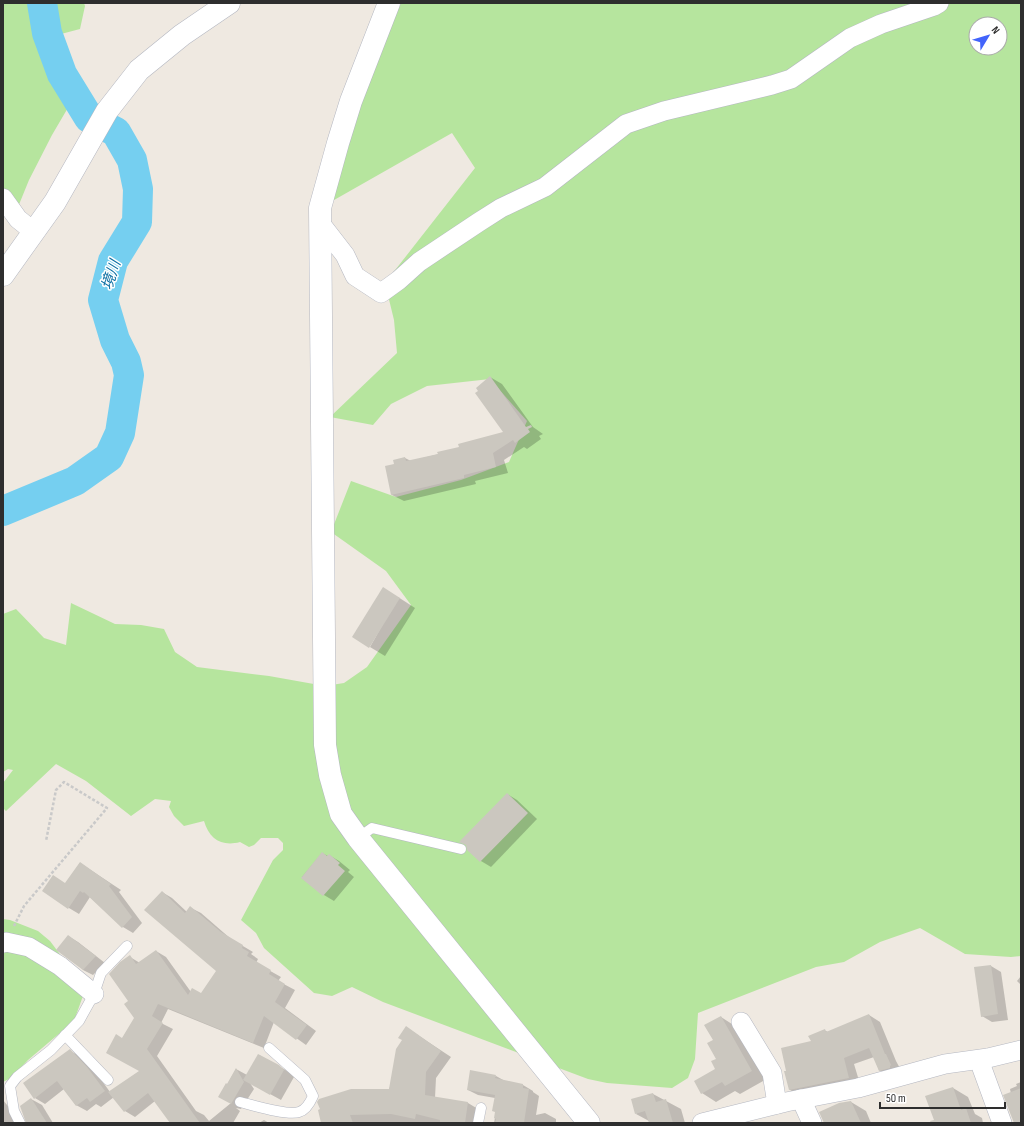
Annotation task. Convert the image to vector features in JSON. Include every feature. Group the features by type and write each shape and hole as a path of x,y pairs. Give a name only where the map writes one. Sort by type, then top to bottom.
{"street":[{"path":"3,275 55,202 103,119 139,70 182,35 229,3"},
{"path":"390,3 351,101 320,208 322,290 324,745 330,775 341,814 358,838 589,1123"},
{"path":"321,224 345,255 356,276 380,294 399,280 419,262 479,222 502,208 545,187 626,124 664,111 791,79 850,38 881,24 939,3"},
{"path":"3,198 18,219 33,231"},
{"path":"4,943 29,947 60,966 94,994"},
{"path":"741,1022 772,1072 777,1104"},
{"path":"702,1123 777,1104 858,1088 945,1064 979,1060 1021,1050"},
{"path":"979,1060 1002,1123"},
{"path":"801,1099 812,1123"}],"lane":[{"path":"358,838 372,828 461,849"},
{"path":"20,1123 14,1111 10,1086 17,1076 51,1050 79,1022 94,994 101,973 127,946"},
{"path":"65,1035 108,1080"},
{"path":"240,1102 295,1113 298,1113 308,1106 313,1096 305,1080 269,1048"},
{"path":"478,1123 481,1108"},
{"path":"295,1113 298,1123"}],"path":[{"path":"4,943 24,906 107,808 64,782 56,790 46,841"}],"green space":[{"path":"3,3 84,3 85,6 80,29 61,34 45,49 60,81 69,106 29,180 18,207 3,218"},
{"path":"401,3 1021,3 1021,956 1011,957 965,954 920,928 880,942 844,962 816,967 698,1013 695,1059 688,1078 672,1088 607,1083 588,1079 383,1002 352,987 332,996 314,993 264,948 256,933 241,920 273,860 283,850 283,843 278,838 261,838 254,845 249,847 240,842 222,842 217,840 209,833 204,821 184,826 174,816 169,807 171,801 155,799 131,816 86,781 56,764 6,811 3,808 3,783 13,770 8,769 3,772 3,614 16,609 44,638 66,645 71,603 115,624 141,625 164,629 175,652 197,667 269,676 325,686 344,683 367,667 411,605 386,571 331,532 351,481 396,497 461,480 509,462 527,421 490,379 427,386 391,404 373,425 330,417 397,353 394,320 385,283 475,168 452,133 320,208 351,101"},
{"path":"3,919 10,920 38,931 50,941 65,961 84,993 74,1021 28,1060 11,1078 3,1082"}],"building":[{"path":"490,376 526,427 531,425 532,427 528,429 530,432 515,443 513,440 493,453 496,467 464,475 464,478 391,495 385,466 394,464 393,460 405,457 406,461 438,454 437,452 459,447 458,444 503,432 475,393 478,391 476,388"},
{"path":"383,587 400,598 369,648 352,637"},
{"path":"507,793 528,813 480,862 467,850 466,845 459,842"},
{"path":"322,852 327,856 329,854 340,863 338,865 345,871 323,896 301,878"},
{"path":"80,862 111,884 109,886 132,917 122,928 84,892 83,893 80,891 68,909 42,891 53,875 65,883"},
{"path":"162,891 185,913 190,906 221,932 243,945 242,948 249,952 247,956 271,970 269,974 285,984 275,1002 307,1025 296,1040 264,1016 253,1043 158,1004 152,1016 163,1023 147,1049 200,1123 170,1123 148,1093 124,1112 108,1092 139,1071 106,1053 116,1034 122,1038 134,1018 124,1004 128,1001 109,974 120,962 130,955 136,964 156,950 188,995 192,988 201,993 216,971 144,910"},
{"path":"68,935 96,956 83,970 56,950"},
{"path":"991,965 998,1014 981,1017 974,967"},
{"path":"869,1014 891,1065 890,1068 879,1071 869,1048 844,1058 849,1078 789,1090 784,1071 786,1071 781,1048 811,1041 808,1036 825,1029 826,1032"},
{"path":"721,1016 752,1071 725,1086 722,1082 701,1094 694,1081 715,1069 711,1061 716,1059 707,1043 713,1040 704,1025"},
{"path":"406,1026 441,1051 426,1072 425,1095 468,1102 465,1123 440,1123 440,1120 416,1114 415,1119 391,1114 350,1115 353,1123 321,1123 318,1110 320,1109 317,1102 319,1099 351,1089 389,1089 396,1049 402,1040 398,1038"},
{"path":"70,1049 87,1067 105,1091 90,1102 87,1098 76,1106 57,1081 34,1099 23,1083"},
{"path":"258,1054 279,1065 284,1070 270,1095 243,1080"},
{"path":"236,1068 244,1082 231,1104 218,1097"},
{"path":"470,1070 496,1075 495,1078 523,1084 523,1088 529,1089 524,1123 495,1123 495,1112 492,1111 495,1095 467,1090"},
{"path":"953,1087 961,1110 966,1108 971,1123 931,1123 930,1121 934,1120 925,1096"},
{"path":"1021,1088 1021,1123 1014,1123 1003,1095"},
{"path":"653,1093 656,1102 666,1099 673,1123 649,1123 645,1111 635,1114 631,1099"},
{"path":"31,1098 47,1123 26,1123 20,1106"},
{"path":"851,1101 861,1123 824,1123 819,1112 839,1103"}],"waterway":[{"name":"境川","path":"3,511 75,481 109,457 120,433 129,375 126,362 115,340 103,300 113,261 137,222 138,189 132,160 116,132 89,118 62,74 47,33 42,3"}]}
